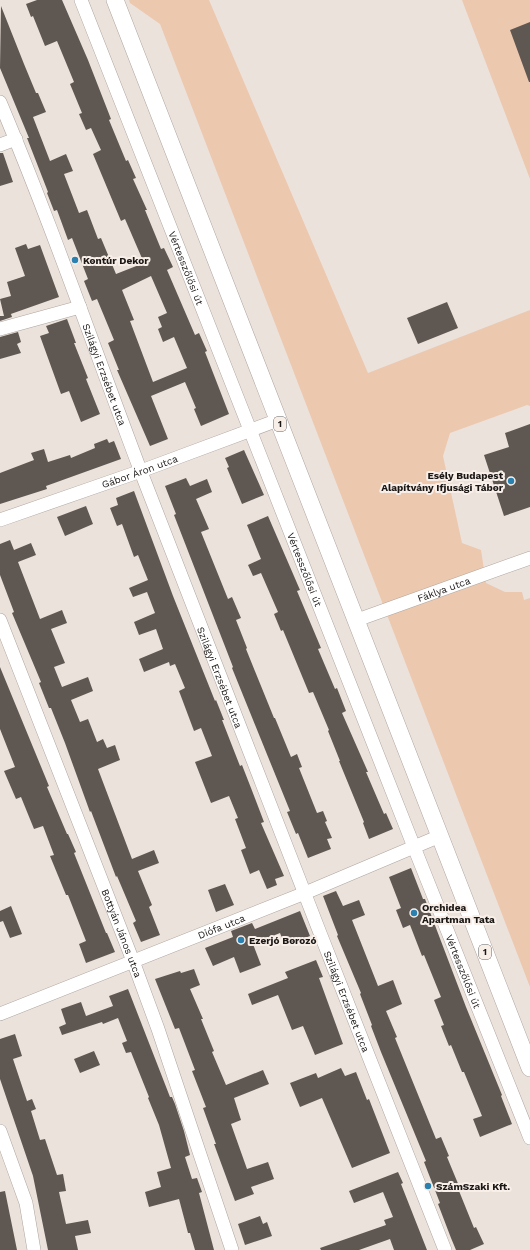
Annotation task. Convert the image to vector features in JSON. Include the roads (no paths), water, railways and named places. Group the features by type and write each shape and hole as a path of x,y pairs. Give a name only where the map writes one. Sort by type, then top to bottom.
{"main road":[{"name":"1","path":"115,0 530,1068"}],"street":[{"name":"Vértesszőlősi út","path":"81,0 530,1138"},
{"name":"Szilágyi Erzsébet utca","path":"0,102 16,139 141,471 445,1250"},
{"path":"0,145 16,139"},
{"path":"0,329 80,307"},
{"name":"Gábor Áron utca","path":"0,520 141,471 278,420"},
{"name":"Fáklya utca","path":"356,620 530,558"},
{"name":"Bottyán János utca","path":"0,620 133,961 158,1029 232,1250"},
{"name":"Diófa utca","path":"0,1014 305,893 440,836"},
{"path":"0,1131 26,1203 34,1250"}],"place":[{"name":"Kontúr Dekor","path":"75,260"},
{"name":"Esély Budapest Alapítvány Ifjusági Tábor","path":"511,481"},
{"name":"Orchidea Apartman Tata","path":"414,913"},
{"name":"Ezerjó Borozó","path":"241,940"},
{"name":"SzámSzaki Kft.","path":"428,1186"}]}
